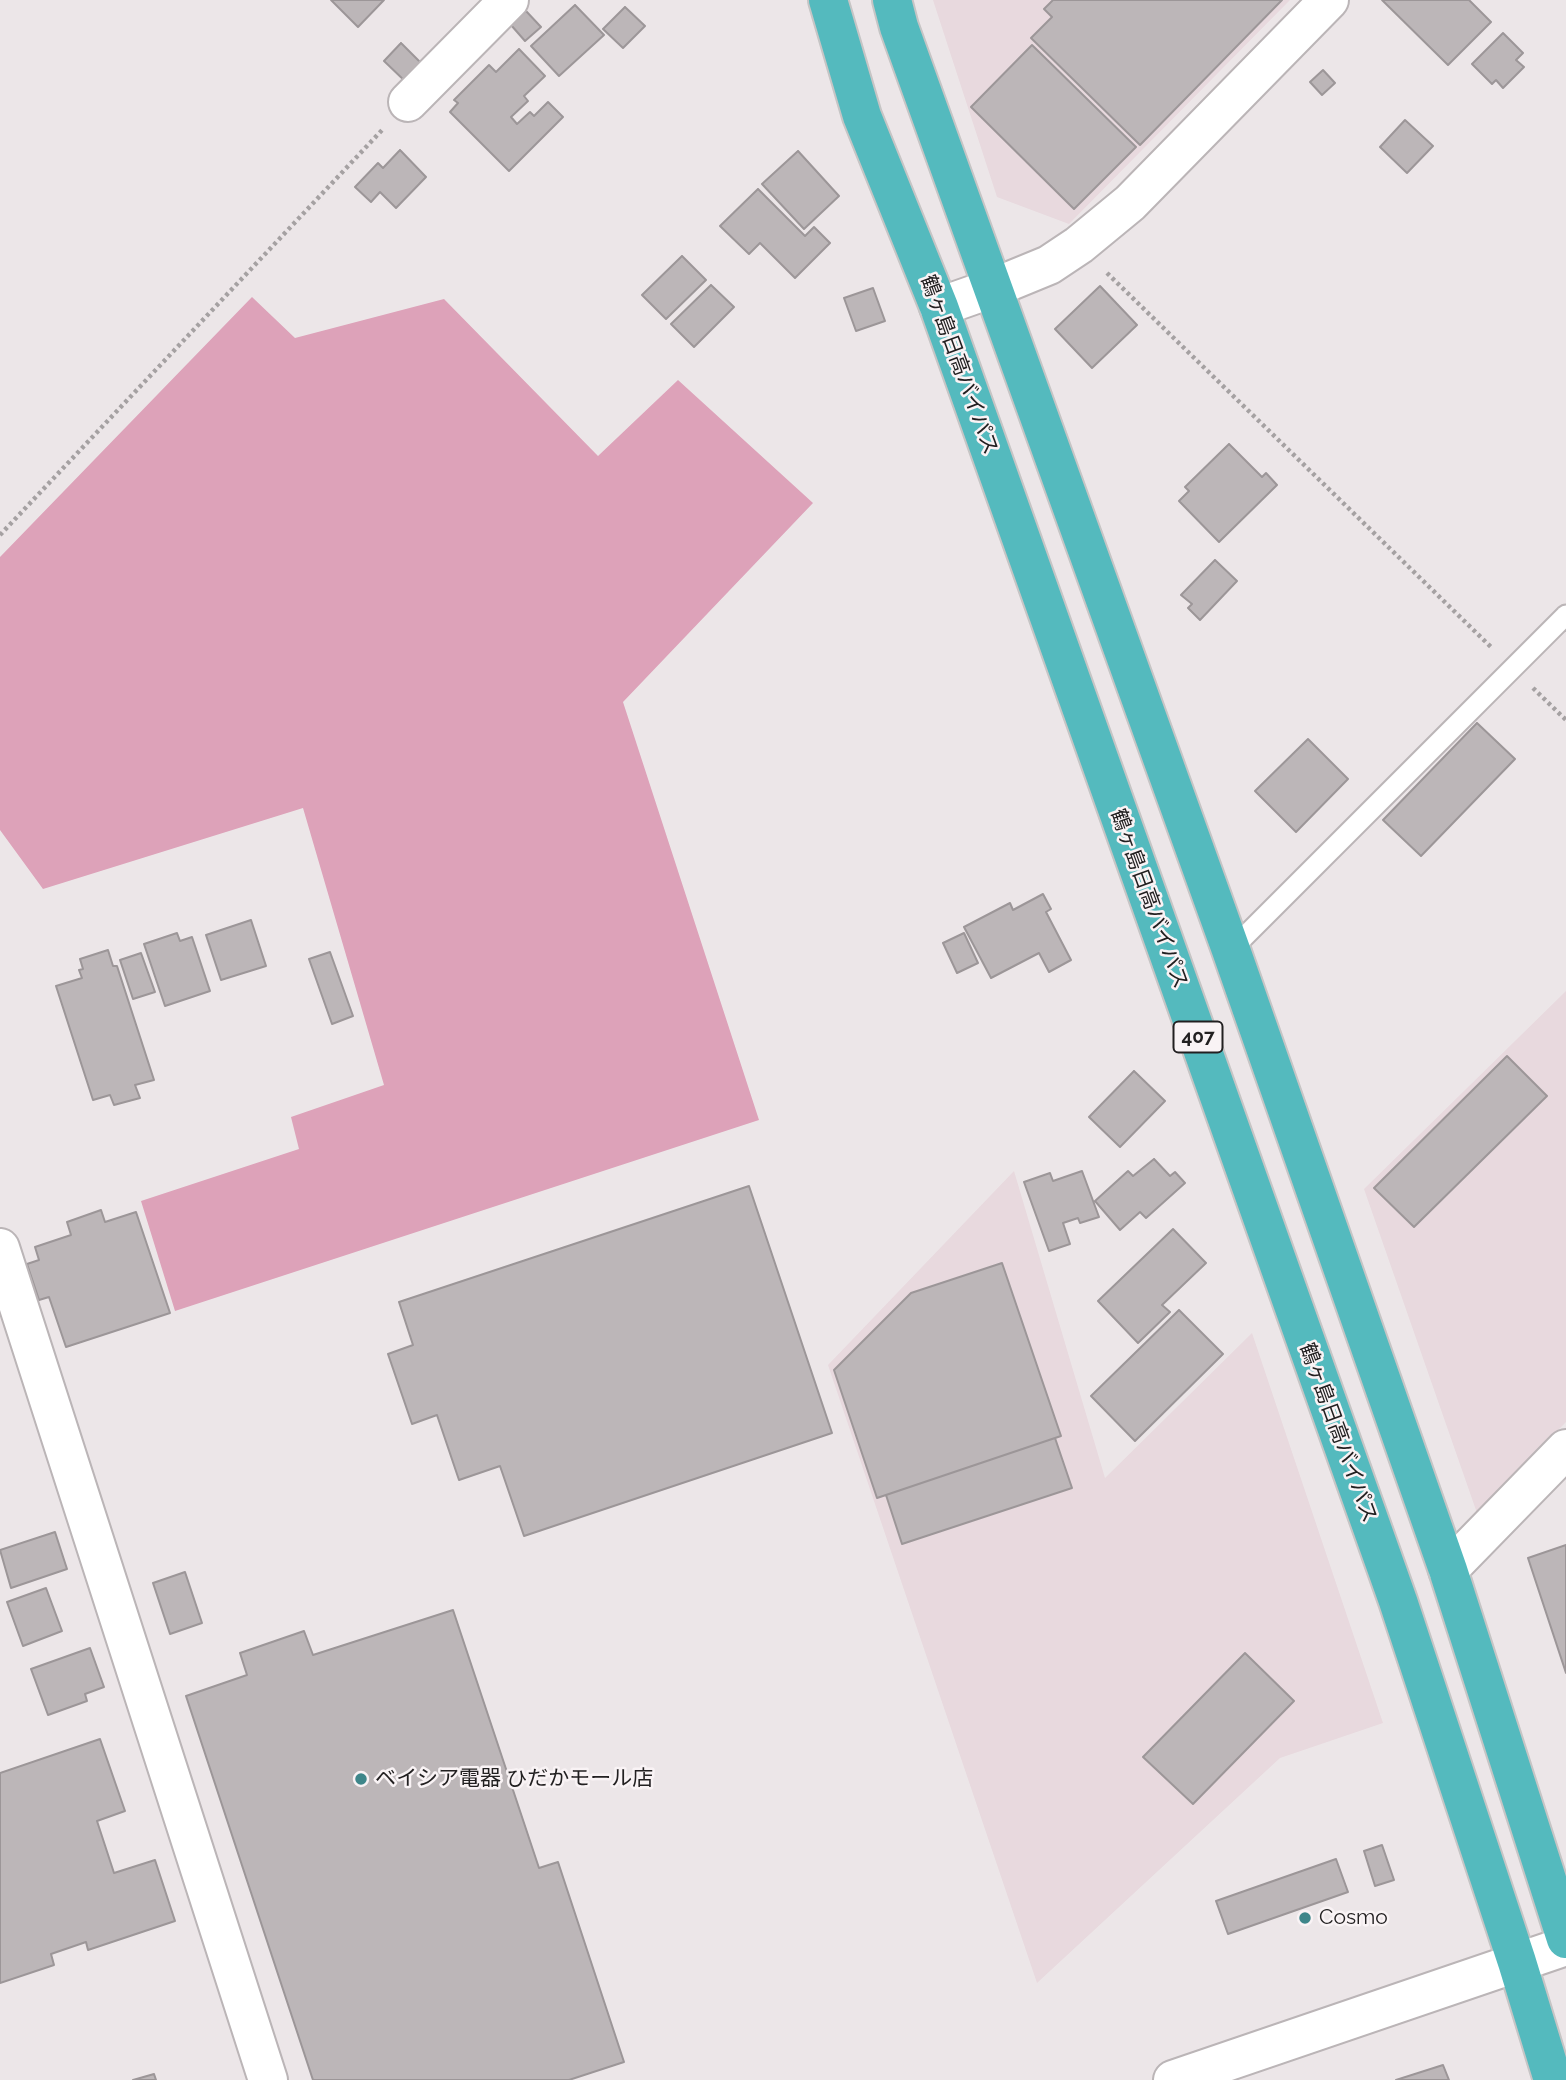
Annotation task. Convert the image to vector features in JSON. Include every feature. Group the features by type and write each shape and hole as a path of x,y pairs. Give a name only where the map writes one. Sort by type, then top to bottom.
{"highway":[{"name":"鶴ヶ島日高バイパス","path":"828,0 862,116 939,307 1393,1588 1517,1962 1553,2080"},
{"name":"407","path":"892,0 904,40 1231,950 1448,1570 1566,1939"}],"street":[{"path":"408,102 509,0"},
{"path":"939,307 1049,265 1079,245 1130,203 1329,0"},
{"path":"0,1248 268,2080"},
{"path":"1448,1570 1566,1449"},
{"path":"1173,2080 1566,1946"}],"lane":[{"path":"1231,950 1566,615"}],"path":[{"path":"0,535 408,102"},
{"path":"1079,245 1566,720"}],"shaded area":[{"path":"933,0 1290,0 1069,224 997,197"},
{"path":"252,297 295,338 444,299 598,456 678,380 813,503 623,702 759,1120 175,1311 141,1201 299,1149 291,1117 384,1085 303,808 43,889 0,830 0,557"},
{"path":"1566,991 1566,1422 1477,1513 1364,1189"},
{"path":"1014,1171 1105,1478 1252,1333 1383,1723 1280,1758 1037,1983 828,1365"}],"building":[{"path":"331,0 384,0 358,27"},
{"path":"1053,0 1282,0 1140,145 1031,38 1052,17 1044,9"},
{"path":"1382,0 1469,0 1491,22 1448,65"},
{"path":"575,5 604,35 559,76 531,46"},
{"path":"625,7 645,26 623,48 603,29"},
{"path":"526,11 541,27 525,41 511,25"},
{"path":"1503,33 1523,53 1516,60 1524,67 1503,88 1496,80 1492,84 1472,64"},
{"path":"401,43 425,67 408,84 384,61"},
{"path":"1032,45 1136,147 1074,209 971,107"},
{"path":"519,49 545,76 524,96 528,101 511,117 517,124 530,112 534,116 548,102 563,117 509,171 450,112 458,103 454,100 489,65 496,72"},
{"path":"1323,70 1335,83 1322,95 1310,82"},
{"path":"1405,120 1433,146 1407,173 1380,147"},
{"path":"400,150 426,177 396,208 380,192 371,202 355,187 378,163 383,168"},
{"path":"798,151 839,196 804,229 762,184"},
{"path":"758,189 805,236 814,227 830,243 795,278 760,243 749,254 720,226"},
{"path":"682,256 706,280 666,319 642,295"},
{"path":"711,285 734,307 694,347 671,324"},
{"path":"1100,286 1137,325 1092,368 1055,329"},
{"path":"873,288 885,321 856,331 844,298"},
{"path":"1229,444 1262,477 1266,473 1277,485 1219,542 1179,501 1189,491 1185,487"},
{"path":"1215,560 1237,581 1200,620 1188,608 1192,604 1181,595"},
{"path":"1477,723 1515,759 1421,856 1383,820"},
{"path":"1308,739 1348,779 1296,832 1255,791"},
{"path":"1043,894 1051,909 1046,912 1071,960 1049,972 1039,953 991,978 964,927 1010,903 1013,910"},
{"path":"251,920 266,966 221,980 206,935"},
{"path":"177,933 180,941 192,937 210,991 165,1006 144,944"},
{"path":"964,933 978,963 957,973 943,943"},
{"path":"108,950 113,966 117,966 154,1080 135,1085 140,1098 114,1105 110,1095 93,1100 56,986 82,978 79,970 83,969 80,959"},
{"path":"330,952 353,1016 332,1024 309,959"},
{"path":"141,953 155,992 133,999 120,960"},
{"path":"1507,1056 1547,1096 1414,1227 1374,1188"},
{"path":"1134,1071 1165,1101 1120,1147 1089,1117"},
{"path":"1154,1159 1170,1176 1175,1172 1185,1183 1146,1218 1140,1212 1120,1230 1095,1201 1128,1171 1133,1176"},
{"path":"1082,1171 1099,1217 1080,1223 1078,1218 1063,1223 1070,1244 1049,1251 1024,1182 1050,1173 1053,1181"},
{"path":"749,1186 832,1433 524,1536 500,1466 459,1480 437,1415 412,1424 388,1354 413,1345 399,1302"},
{"path":"101,1210 105,1222 136,1212 170,1313 66,1347 49,1297 39,1300 27,1264 39,1260 35,1247 71,1235 67,1222"},
{"path":"1173,1229 1206,1263 1162,1305 1170,1312 1138,1343 1098,1301"},
{"path":"1002,1263 1061,1436 877,1498 834,1370 911,1293"},
{"path":"1179,1310 1223,1354 1135,1441 1091,1396"},
{"path":"1055,1438 1072,1488 902,1544 886,1495"},
{"path":"55,1532 67,1569 11,1588 0,1550"},
{"path":"1566,1545 1566,1673 1528,1558"},
{"path":"185,1572 202,1623 170,1634 153,1583"},
{"path":"46,1588 62,1631 23,1646 7,1602"},
{"name":"ベイシア電器 ひだかモール店","path":"453,1610 539,1868 558,1862 624,2062 569,2080 313,2080 186,1696 247,1675 240,1653 304,1631 313,1655"},
{"path":"90,1648 104,1687 85,1694 87,1701 48,1715 31,1669"},
{"path":"1245,1653 1294,1701 1193,1804 1143,1757"},
{"path":"100,1739 125,1811 97,1821 114,1873 155,1860 175,1921 88,1950 86,1942 51,1954 54,1965 0,1983 0,1773"},
{"path":"1382,1845 1394,1880 1375,1886 1364,1851"},
{"path":"1336,1859 1348,1892 1228,1934 1216,1901"},
{"path":"1443,2065 1449,2080 1396,2080"},
{"path":"154,2074 156,2080 133,2080"}],"place":[{"name":"ベイシア電器 ひだかモール店","path":"361,1779"},
{"name":"Cosmo","path":"1305,1918"}]}
